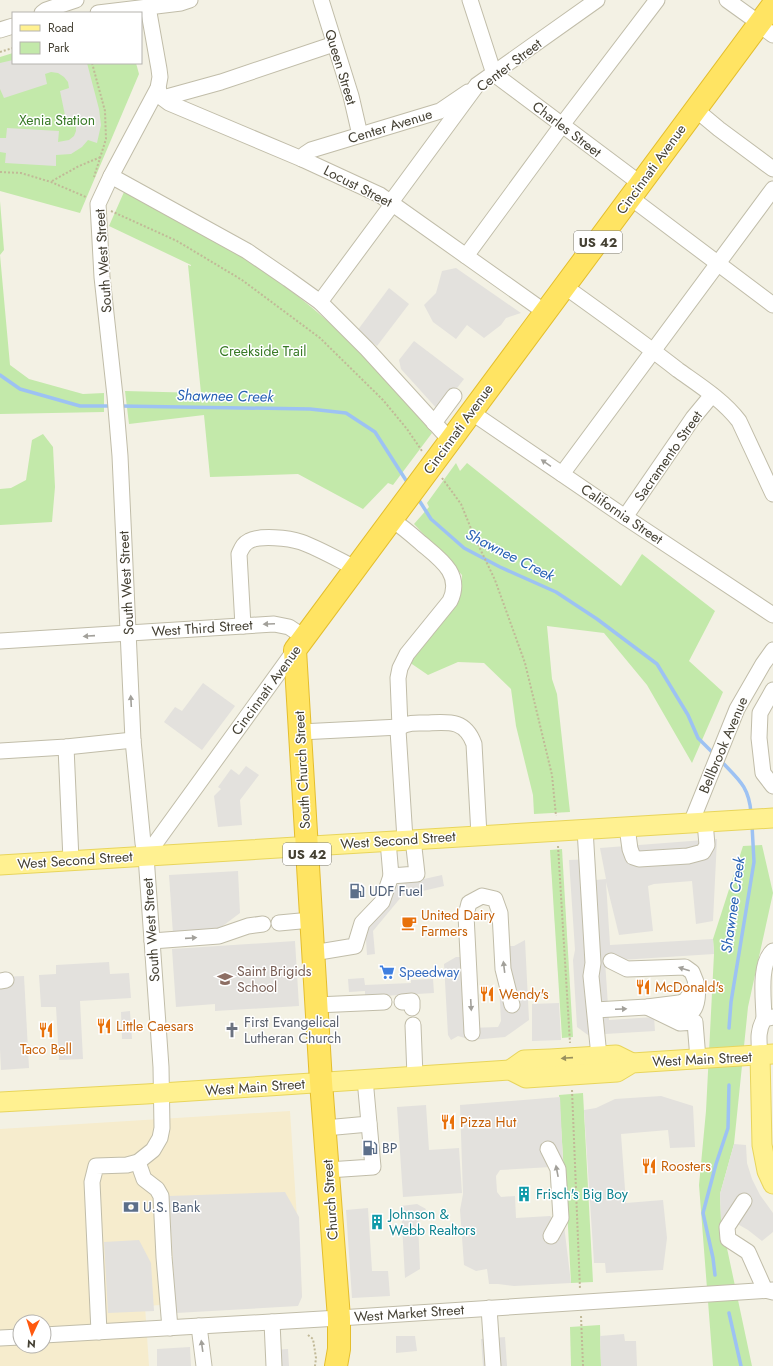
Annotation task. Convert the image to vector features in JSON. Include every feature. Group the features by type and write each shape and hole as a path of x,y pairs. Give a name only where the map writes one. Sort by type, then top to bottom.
{"highway":[{"name":"Cincinnati Avenue","path":"300,644 564,286 636,191 695,109 766,29 773,5"},
{"name":"South Church Street","path":"300,644 300,732 321,1082"},
{"name":"Church Street","path":"321,1082 338,1318 339,1349 336,1366"}],"main road":[{"name":"West Second Street","path":"0,865 769,818"},
{"name":"West Main Street","path":"0,1102 510,1070 526,1078 571,1066 599,1056 616,1055 632,1063"},
{"name":"West Main Street","path":"571,1066 617,1072 632,1063 767,1055"},
{"path":"767,1055 767,1126 763,1157 773,1184"}],"street":[{"path":"43,12 76,0"},
{"path":"106,12 181,3 190,0"},
{"name":"Queen Street","path":"321,0 351,96 360,135"},
{"path":"470,0 494,74"},
{"name":"Center Street","path":"391,202 477,85 597,0"},
{"path":"466,256 562,125 657,0"},
{"path":"726,0 766,29"},
{"path":"148,7 159,69 160,93 221,82 334,44"},
{"path":"0,30 12,26"},
{"name":"Charles Street","path":"494,74 562,125 718,263 773,305"},
{"name":"Center Avenue","path":"302,159 305,154 311,150 440,111 477,85"},
{"name":"Locust Street","path":"160,93 169,103 302,159 380,195 545,312"},
{"name":"South West Street","path":"138,1162 153,1150 160,1138 162,1128 161,1067 146,856 143,843 133,740 117,416 102,277 98,204 111,176 160,93"},
{"path":"695,109 719,129 773,169"},
{"path":"111,176 247,251 320,302 367,349 450,440"},
{"path":"562,474 773,189"},
{"path":"320,302 391,206 391,202"},
{"path":"564,286 712,395 731,411 739,421 773,494"},
{"name":"Sacramento Street","path":"625,517 694,418 712,395"},
{"path":"434,423 454,396"},
{"name":"California Street","path":"471,412 625,517 773,615"},
{"path":"313,953 355,946 362,923 382,902 402,840 398,730 400,727 398,678 400,668 407,654 450,601 454,593 455,584 447,567 437,556 406,530 394,517"},
{"path":"243,626 239,554 247,542 271,538 301,542 355,568"},
{"name":"West Third Street","path":"0,641 274,624 293,629 300,644"},
{"name":"Cincinnati Avenue","path":"146,856 300,644"},
{"name":"Bellbrook Avenue","path":"698,822 711,773 737,709 763,664 773,650"},
{"path":"773,690 760,713 759,738 763,773 773,786"},
{"path":"300,732 400,727 410,722 450,722 458,725 470,735 474,744 479,835"},
{"path":"0,751 133,740"},
{"path":"66,746 71,860"},
{"path":"627,827 630,849 633,857 639,859 696,855 703,852 706,845 698,822"},
{"path":"585,829 593,963 591,976 599,1056"},
{"path":"391,876 417,874 402,840"},
{"path":"472,1033 466,915 469,903 482,896 495,899 500,913 503,969 512,1005"},
{"path":"279,923 311,920"},
{"path":"152,941 219,936 248,926 263,924"},
{"path":"767,1055 758,1032 768,1018 764,967 773,951"},
{"path":"595,1010 679,1003 685,1001 694,989 696,982 692,972 685,968 628,969 611,961"},
{"path":"316,1006 384,1002"},
{"path":"651,1006 680,1023 695,1022 698,1059"},
{"path":"413,1025 415,1076"},
{"path":"328,1170 373,1167 365,1079"},
{"path":"325,1128 369,1124"},
{"path":"548,1149 558,1169 561,1218 552,1236"},
{"path":"100,1332 92,1182 96,1166 127,1165 138,1162 144,1179 157,1189 161,1196 170,1328"},
{"path":"744,1200 727,1227 728,1239 748,1252 770,1291"},
{"name":"West Market Street","path":"52,1335 770,1291"},
{"path":"489,1308 493,1366"},
{"path":"272,1322 274,1366"},
{"path":"199,1326 204,1366"},
{"path":"0,1338 12,1337"}],"path":[{"path":"0,52 12,48"},
{"path":"92,64 105,110 106,139 92,182"},
{"path":"51,182 79,166 101,157"},
{"path":"0,172 21,173 51,182 86,197 178,242 242,280 320,338 383,400 407,429 427,472 461,504 474,536 495,580 526,663 552,775 557,831 571,1066 580,1287"},
{"path":"581,1320 583,1366"},
{"path":"308,1334 313,1339 316,1358 315,1366"}],"shaded area":[{"path":"12,60 12,64 87,64 99,109 101,125 97,143 88,140 82,147 71,154 56,155 56,166 5,163 6,153 0,152 0,138 6,138 7,128 59,131 58,142 69,140 74,136 76,125 67,125 60,91 69,88 68,82 64,77 58,73 51,72 45,74 47,84 4,98 0,89 0,63"},
{"path":"456,268 521,313 506,318 501,325 484,338 467,325 456,339 433,322 424,305 436,293 442,271"},
{"path":"389,288 409,304 377,346 357,331"},
{"path":"414,341 464,379 439,411 401,369 399,360"},
{"path":"203,683 235,706 202,750 164,722 175,707 182,711"},
{"path":"246,766 259,775 240,800 242,825 218,827 214,796 221,789 218,787 231,769 239,775"},
{"path":"717,839 713,921 696,924 692,881 654,884 648,886 653,931 619,935 606,882 610,945 713,939 714,954 605,961 609,1020 654,1017 655,1031 588,1035 577,1027 573,960 575,950 569,860 595,859 596,880 606,879 600,848"},
{"path":"238,871 240,913 216,931 173,934 169,875"},
{"path":"442,875 444,886 402,896 373,931 375,954 367,955 365,924 397,885"},
{"path":"525,940 529,1020 505,1037 472,1040 458,1036 451,1040 448,1035 444,964 456,957 464,957 469,1028 498,1027 501,1021 497,946 514,946"},
{"path":"295,941 299,1006 215,1011 215,1004 176,1007 172,949"},
{"path":"109,962 110,974 129,973 131,998 80,1001 83,1059 59,1060 56,1007 41,1007 39,975 56,974 56,965"},
{"path":"24,976 29,1068 1,1070 0,977"},
{"path":"364,978 365,985 411,983 411,980 433,979 434,993 365,997 365,991 349,992 348,979"},
{"path":"559,1003 561,1040 532,1041 532,1004"},
{"path":"130,1011 132,1039 122,1039 121,1012"},
{"path":"661,1096 693,1106 695,1147 670,1148 668,1130 621,1134 626,1203 663,1200 667,1238 663,1270 606,1273 605,1263 594,1263 584,1110 596,1108 615,1099"},
{"path":"560,1097 563,1163 551,1167 500,1170 496,1176 497,1192 501,1197 515,1196 516,1218 550,1216 564,1225 571,1283 514,1286 489,1284 487,1269 476,1271 464,1265 460,1210 463,1194 460,1105"},
{"path":"426,1105 429,1150 459,1148 462,1193 403,1197 397,1107"},
{"path":"290,1111 302,1296 145,1306 149,1366 0,1366 0,1129"},
{"path":"734,1144 746,1145 747,1163 752,1179 760,1195 773,1213 773,1232 762,1241 748,1230 734,1222 721,1220 720,1194"},
{"path":"285,1192 299,1217 302,1297 298,1306 176,1313 169,1196"},
{"path":"417,1204 426,1209 418,1222 420,1269 405,1278 401,1206"},
{"path":"368,1208 372,1271 388,1271 390,1296 352,1298 346,1210"},
{"path":"139,1240 151,1263 154,1311 108,1313 104,1242"},
{"path":"624,1334 625,1341 636,1341 637,1366 601,1366 600,1336"},
{"path":"396,1336 415,1336 417,1351 396,1353"},
{"path":"505,1337 507,1366 483,1366 481,1339"},
{"path":"190,1347 191,1366 157,1366 157,1349"},
{"path":"288,1349 289,1366 274,1366 273,1350"}],"green space":[{"name":"Xenia Station","path":"12,53 12,64 136,64 139,74 80,213 0,191 0,57"},
{"name":"Creekside Trail","path":"124,192 206,234 258,267 307,304 345,336 384,376 432,433 393,485 388,483 363,509 298,474 210,477 204,415 129,424 125,391 201,393 188,265 191,265 109,226"},
{"path":"0,201 4,250 0,255"},
{"path":"0,255 10,365 29,379 83,394 104,393 104,412 0,414"},
{"path":"43,434 53,447 55,487 52,522 0,525 0,489 11,488 26,480 32,440"},
{"path":"456,463 460,471 467,463 621,586 642,554 715,611 689,661 723,692 692,763 647,685 604,633 547,626 552,679 557,694 570,812 534,814 533,795 516,726 511,689 484,663 458,662 428,675 409,662 461,593 462,575 414,524 429,507 427,503"},
{"path":"762,845 773,893 748,1007 734,1144 720,1194 721,1220 752,1366 713,1366 699,1185 706,1111 714,954 713,939 743,846"},
{"path":"562,849 573,1037 562,1038 550,850"},
{"path":"583,1093 593,1282 571,1283 559,1095"},
{"path":"600,1325 601,1366 571,1366 570,1327"}],"waterway":[{"name":"Shawnee Creek","path":"0,375 20,389 80,406 112,406"},
{"name":"Shawnee Creek","path":"120,406 310,409 346,413 375,432 409,485"},
{"name":"Shawnee Creek","path":"417,497 431,519 464,548 500,567 556,592 597,619 657,664 688,715 698,738 714,754"},
{"name":"Shawnee Creek","path":"721,761 745,789 748,796 751,813"},
{"name":"Shawnee Creek","path":"729,1028 731,1002 754,862 752,825"},
{"name":"Shawnee Creek","path":"715,1275 713,1258 703,1213 716,1164 728,1128 729,1085"},
{"name":"Shawnee Creek","path":"729,1313 741,1366"}],"place":[{"name":"UDF Fuel","path":"357,891"},
{"name":"United Dairy Farmers","path":"409,923"},
{"name":"Speedway","path":"387,972"},
{"name":"Saint Brigids School","path":"225,979"},
{"name":"McDonald's","path":"643,987"},
{"name":"Wendy's","path":"487,994"},
{"name":"Little Caesars","path":"104,1026"},
{"name":"Taco Bell","path":"46,1030"},
{"name":"First Evangelical Lutheran Church","path":"232,1030"},
{"name":"Pizza Hut","path":"448,1122"},
{"name":"BP","path":"370,1148"},
{"name":"Roosters","path":"649,1166"},
{"name":"Frisch's Big Boy","path":"524,1194"},
{"name":"U.S. Bank","path":"131,1207"},
{"name":"Johnson & Webb Realtors","path":"377,1222"}]}
